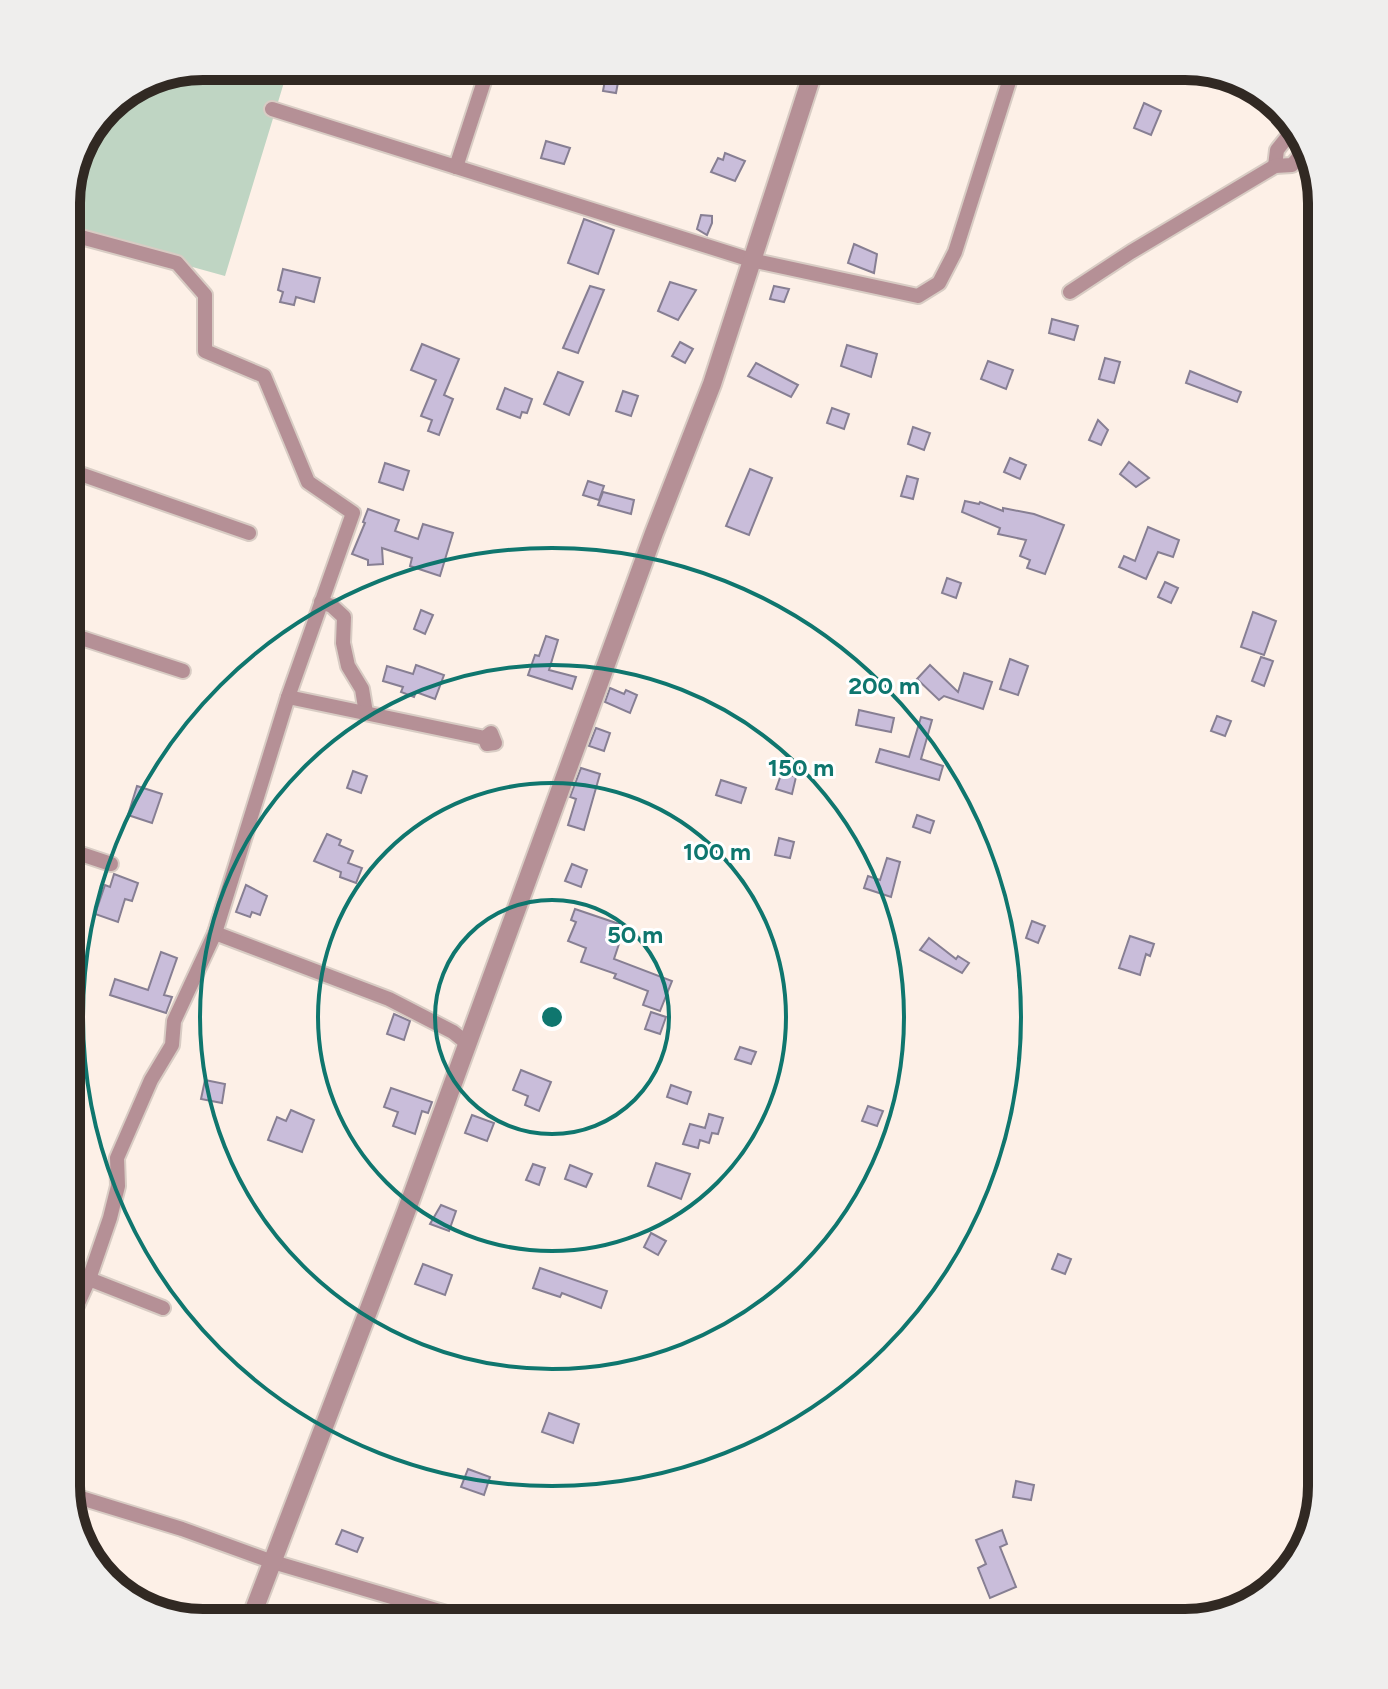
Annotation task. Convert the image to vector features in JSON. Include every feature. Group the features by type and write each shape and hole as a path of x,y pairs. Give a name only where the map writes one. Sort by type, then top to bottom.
{"street":[{"path":"456,167 484,80"},
{"path":"255,1609 712,384 810,80"},
{"path":"272,109 751,260 918,296 939,283 955,252 1010,80"},
{"path":"1275,166 1277,150 1288,136"},
{"path":"1070,292 1275,166 1292,165 1299,157"},
{"path":"80,237 177,263 205,295 205,351 264,376 308,482 353,513 288,697 215,933 174,1021 172,1045 151,1080 117,1158 118,1186 80,1299"},
{"path":"80,474 249,533"},
{"path":"321,602 332,606 344,617 343,643 348,666 362,689 366,713"},
{"path":"80,638 183,671"},
{"path":"288,697 485,738"},
{"path":"80,854 111,864"},
{"path":"215,933 389,999 453,1032 468,1044"},
{"path":"89,1279 163,1308"},
{"path":"81,1498 182,1529 273,1562 432,1609"}],"green space":[{"path":"203,80 285,80 225,276 80,236 80,195 84,171 105,128 122,110 156,89 179,82"}],"building":[{"path":"605,80 618,80 616,93 603,91"},
{"path":"1144,103 1161,111 1151,135 1134,128"},
{"path":"546,141 570,148 564,164 541,158"},
{"path":"725,153 745,161 735,181 711,172 718,158 723,160"},
{"path":"701,215 712,216 707,235 697,229"},
{"path":"584,219 614,230 598,274 568,263"},
{"path":"854,244 877,254 874,273 848,263"},
{"path":"283,269 320,278 314,302 296,297 294,305 280,302 283,292 278,290"},
{"path":"670,282 696,290 678,320 658,311"},
{"path":"590,286 604,290 578,353 563,348"},
{"path":"774,286 789,289 784,302 770,299"},
{"path":"1052,319 1078,326 1074,340 1049,333"},
{"path":"680,342 693,349 685,363 672,356"},
{"path":"422,344 459,359 444,395 453,399 439,435 428,431 432,420 421,416 436,380 411,370"},
{"path":"847,345 877,354 871,377 841,366"},
{"path":"1105,358 1120,362 1114,383 1099,379"},
{"path":"988,361 1013,370 1006,389 981,379"},
{"path":"756,363 798,385 791,397 748,376"},
{"path":"1190,371 1241,392 1237,402 1186,383"},
{"path":"558,372 583,382 569,415 544,404"},
{"path":"505,388 532,399 527,413 522,412 520,418 497,409"},
{"path":"623,391 638,396 631,416 616,411"},
{"path":"832,408 849,414 844,429 827,423"},
{"path":"1098,420 1108,430 1101,445 1089,440"},
{"path":"913,427 930,433 924,450 908,444"},
{"path":"1010,458 1026,465 1020,479 1004,472"},
{"path":"1129,462 1149,478 1136,487 1120,474"},
{"path":"385,463 409,471 403,490 379,482"},
{"path":"750,469 772,478 749,535 726,526"},
{"path":"907,476 918,479 913,499 901,496"},
{"path":"588,481 604,486 599,500 583,495"},
{"path":"603,492 634,500 631,514 598,505"},
{"path":"965,501 980,502 1003,511 1003,508 1034,514 1064,525 1045,574 1027,568 1030,560 1020,556 1026,540 998,534 1000,528 962,512"},
{"path":"368,509 399,520 395,531 418,539 423,524 453,533 440,576 410,566 412,558 382,548 383,564 368,565 368,560 352,554"},
{"path":"1148,527 1179,540 1173,557 1158,552 1146,579 1119,567 1124,556 1135,561"},
{"path":"947,578 961,583 956,598 942,593"},
{"path":"1165,582 1178,588 1171,603 1158,597"},
{"path":"421,610 433,615 425,634 414,629"},
{"path":"1253,612 1276,621 1264,655 1241,647"},
{"path":"546,636 558,640 549,670 576,677 572,689 528,675"},
{"path":"1261,657 1273,661 1264,686 1252,681"},
{"path":"1010,659 1028,666 1018,695 1000,689"},
{"path":"416,665 444,675 435,699 416,692 414,697 401,692 403,687 383,681 387,666 413,674"},
{"path":"930,665 958,692 964,673 992,682 983,709 944,696 939,700 917,679"},
{"path":"610,688 637,695 630,713 605,702"},
{"path":"859,710 894,718 891,732 856,725"},
{"path":"1217,716 1231,721 1225,736 1211,731"},
{"path":"921,717 932,720 921,759 943,766 939,780 876,762 880,749 909,757"},
{"path":"596,728 610,733 604,751 589,746"},
{"path":"581,768 600,774 584,830 568,825 576,799 570,797"},
{"path":"353,771 367,776 361,793 347,788"},
{"path":"782,772 796,777 792,794 776,789"},
{"path":"721,780 746,788 741,803 716,795"},
{"path":"137,786 162,794 152,823 128,815"},
{"path":"917,815 934,821 930,833 913,827"},
{"path":"327,834 341,840 339,845 353,851 348,863 362,868 356,883 340,877 341,872 314,861"},
{"path":"779,838 794,842 790,858 775,855"},
{"path":"887,858 900,862 891,897 864,888 868,876 880,880"},
{"path":"572,864 587,870 581,887 565,881"},
{"path":"114,874 138,883 132,901 125,899 118,922 95,914 105,885 110,887"},
{"path":"246,885 267,896 260,915 252,912 250,917 236,912"},
{"path":"575,909 625,926 614,959 672,981 660,1011 643,1005 648,991 614,978 616,974 581,962 586,948 568,941 576,922 571,920"},
{"path":"1032,921 1045,926 1038,943 1026,938"},
{"path":"1130,936 1154,944 1150,956 1146,954 1140,975 1119,968"},
{"path":"929,938 956,959 958,956 969,963 962,973 920,950"},
{"path":"161,952 177,958 164,995 172,997 166,1013 110,995 115,979 148,990"},
{"path":"651,1012 666,1017 660,1034 645,1029"},
{"path":"394,1014 410,1021 404,1040 387,1034"},
{"path":"740,1047 756,1052 751,1064 735,1059"},
{"path":"521,1070 551,1082 539,1111 525,1105 528,1096 513,1090"},
{"path":"205,1080 225,1084 222,1103 201,1099"},
{"path":"671,1085 691,1092 687,1104 667,1097"},
{"path":"391,1088 432,1102 428,1113 422,1111 415,1134 393,1126 398,1112 384,1107"},
{"path":"868,1106 883,1111 877,1126 862,1121"},
{"path":"291,1110 314,1120 302,1152 268,1140 277,1117 286,1121"},
{"path":"709,1114 723,1118 718,1134 712,1133 709,1143 700,1140 698,1148 683,1144 690,1124 705,1128"},
{"path":"472,1115 494,1123 487,1141 465,1133"},
{"path":"656,1163 690,1174 681,1199 648,1186"},
{"path":"533,1164 545,1168 539,1185 526,1180"},
{"path":"570,1165 592,1174 586,1187 565,1179"},
{"path":"441,1205 456,1211 449,1231 430,1224"},
{"path":"651,1233 666,1241 658,1255 644,1247"},
{"path":"1058,1254 1071,1259 1065,1274 1052,1269"},
{"path":"423,1264 452,1275 445,1295 415,1284"},
{"path":"540,1268 607,1291 601,1308 562,1293 560,1297 533,1288"},
{"path":"549,1413 579,1424 573,1443 542,1432"},
{"path":"468,1469 490,1477 484,1495 461,1487"},
{"path":"1016,1481 1034,1485 1031,1500 1013,1497"},
{"path":"342,1530 363,1538 357,1552 336,1544"},
{"path":"1002,1530 1007,1544 1000,1547 1016,1587 990,1598 978,1568 986,1564 976,1540"}]}
